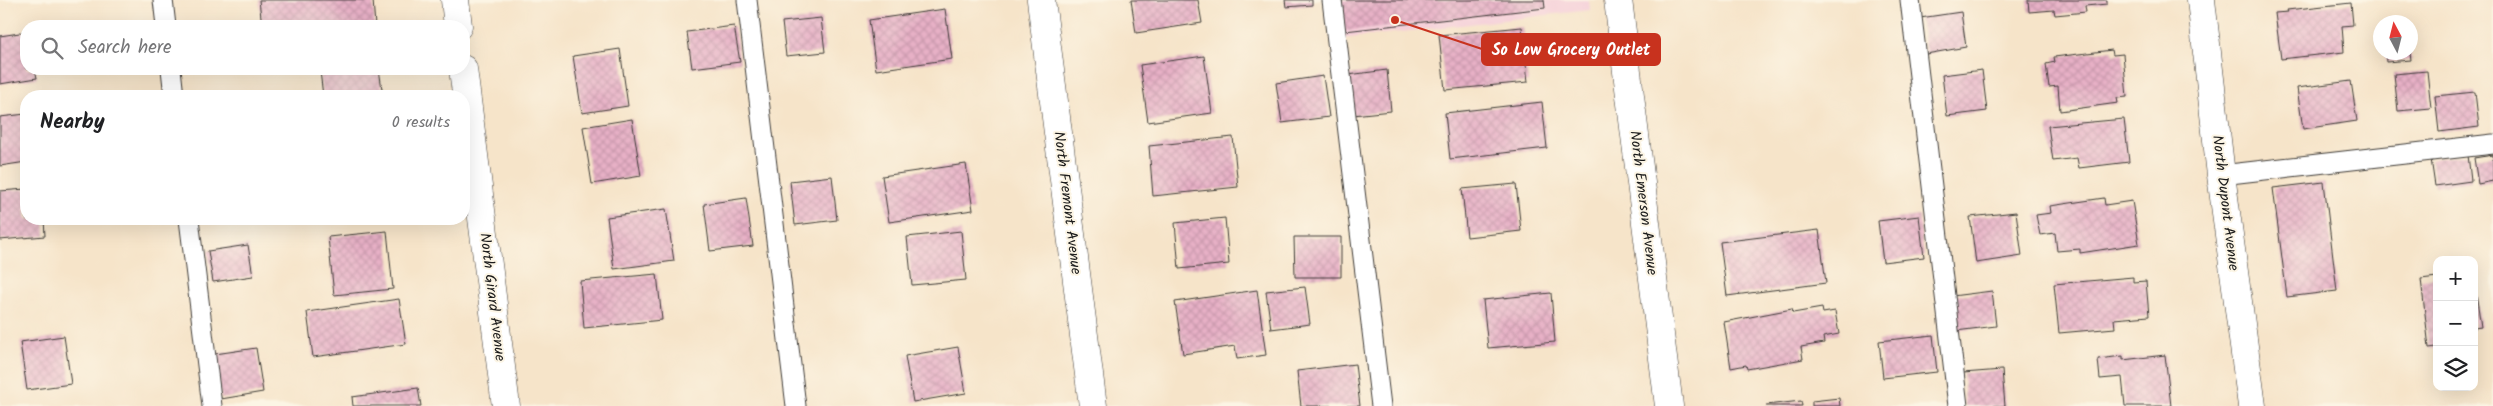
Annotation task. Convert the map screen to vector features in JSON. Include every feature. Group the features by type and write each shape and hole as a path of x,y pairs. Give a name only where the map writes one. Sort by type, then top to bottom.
{"street":[{"path":"455,0 457,20"},
{"name":"North Fremont Avenue","path":"1041,0 1093,406"},
{"name":"North Emerson Avenue","path":"1618,0 1669,406"},
{"name":"North Dupont Avenue","path":"2201,0 2221,175 2252,406"},
{"name":"North Girard Avenue","path":"465,75 467,90"},
{"name":"North Girard Avenue","path":"470,117 506,406"}],"lane":[{"path":"163,0 165,20"},
{"path":"747,0 796,406"},
{"path":"1332,0 1381,406"},
{"path":"1910,0 1958,406"},
{"path":"172,75 173,90"},
{"path":"2221,175 2493,144"},
{"path":"190,225 212,406"}],"shaded area":[{"path":"1337,0 1589,0 1590,10 1341,39"}],"building":[{"path":"259,0 373,0 375,20 261,20"},
{"path":"1131,0 1198,0 1202,23 1136,33"},
{"path":"1285,0 1312,0 1312,5 1286,7"},
{"path":"1342,0 1544,0 1545,8 1345,31"},
{"path":"2028,0 2107,0 2107,4 2085,6 2086,12 2055,15 2054,10 2029,12"},
{"path":"2351,3 2353,25 2342,26 2344,52 2281,59 2275,13"},
{"path":"945,9 952,59 876,70 869,20"},
{"path":"1961,12 1966,47 1926,54 1920,18"},
{"path":"821,18 825,52 786,56 782,22"},
{"path":"734,26 740,62 692,68 687,32"},
{"path":"1522,27 1528,82 1445,90 1439,35"},
{"path":"20,33 20,75 36,75 37,78 0,84 0,36"},
{"path":"620,49 628,106 582,113 573,56"},
{"path":"2112,50 2113,55 2123,54 2127,97 2117,98 2118,103 2060,111 2058,86 2049,87 2046,64 2055,62 2054,57"},
{"path":"1204,56 1212,113 1148,122 1140,65"},
{"path":"2386,60 2411,60 2386,62"},
{"path":"1387,70 1391,111 1353,115 1348,75"},
{"path":"1982,70 1987,111 1947,116 1942,75"},
{"path":"2427,71 2431,108 2398,111 2394,74"},
{"path":"320,75 380,75 382,90 322,90"},
{"path":"1323,76 1329,117 1282,123 1276,83"},
{"path":"2351,81 2357,121 2303,129 2297,88"},
{"path":"2475,92 2479,127 2439,132 2435,96"},
{"path":"1542,102 1547,148 1450,159 1445,113"},
{"path":"20,115 20,163 0,166 0,117"},
{"path":"632,119 641,176 592,184 583,127"},
{"path":"2124,119 2129,162 2079,168 2077,158 2053,161 2048,126"},
{"path":"1233,137 1238,187 1153,196 1149,146"},
{"path":"2468,155 2471,181 2435,186 2431,159"},
{"path":"2493,155 2493,181 2478,184 2474,158"},
{"path":"966,164 973,210 889,222 882,176"},
{"path":"832,176 837,220 795,225 790,181"},
{"path":"2324,182 2337,291 2287,297 2273,188"},
{"path":"1516,184 1521,231 1467,237 1462,189"},
{"path":"20,189 20,225 44,225 45,236 0,240 0,191"},
{"path":"746,198 753,246 710,251 704,204"},
{"path":"2104,198 2105,205 2132,201 2139,244 2080,253 2080,249 2057,251 2055,233 2040,235 2036,215 2051,213 2050,206"},
{"path":"666,209 674,261 614,269 607,217"},
{"path":"2016,212 2022,256 1976,263 1970,217"},
{"path":"1919,216 1924,257 1883,262 1878,221"},
{"path":"1225,218 1229,264 1179,269 1175,223"},
{"path":"1819,230 1826,283 1727,296 1720,242"},
{"path":"387,231 393,289 334,295 328,237"},
{"path":"961,231 966,280 912,285 907,237"},
{"path":"1294,237 1341,237 1341,277 1295,277"},
{"path":"248,245 253,276 213,282 208,251"},
{"path":"657,274 662,320 584,328 580,281"},
{"path":"2133,277 2133,282 2146,281 2149,316 2114,319 2115,328 2059,333 2054,284"},
{"path":"2433,278 2433,348 2429,348 2421,279"},
{"path":"1305,287 1310,324 1271,329 1266,291"},
{"path":"1257,290 1266,355 1237,359 1235,346 1183,354 1175,302"},
{"path":"1992,291 1996,326 1956,331 1952,296"},
{"path":"1551,293 1555,342 1488,348 1483,300"},
{"path":"399,299 406,344 313,357 307,312"},
{"path":"2478,306 2481,327 2478,327"},
{"path":"1822,308 1823,313 1835,311 1839,334 1823,337 1824,343 1801,347 1803,359 1747,369 1746,365 1731,368 1724,322 1792,309 1793,313"},
{"path":"1933,335 1937,372 1883,378 1879,341"},
{"path":"64,336 71,384 27,390 20,342"},
{"path":"958,347 966,393 913,402 905,356"},
{"path":"256,348 263,392 221,399 215,354"},
{"path":"2165,355 2171,406 2125,406 2122,377 2100,379 2098,359 2123,356 2123,360"},
{"path":"1355,364 1360,406 1301,406 1297,371"},
{"path":"2002,370 2005,406 1965,406 1963,373"},
{"path":"418,388 421,406 353,406 352,397"},
{"path":"1839,398 1840,406 1812,406 1812,401"},
{"path":"1801,401 1802,406 1766,406 1766,405"}],"place":[{"name":"So Low Grocery Outlet","path":"1395,20"}]}
